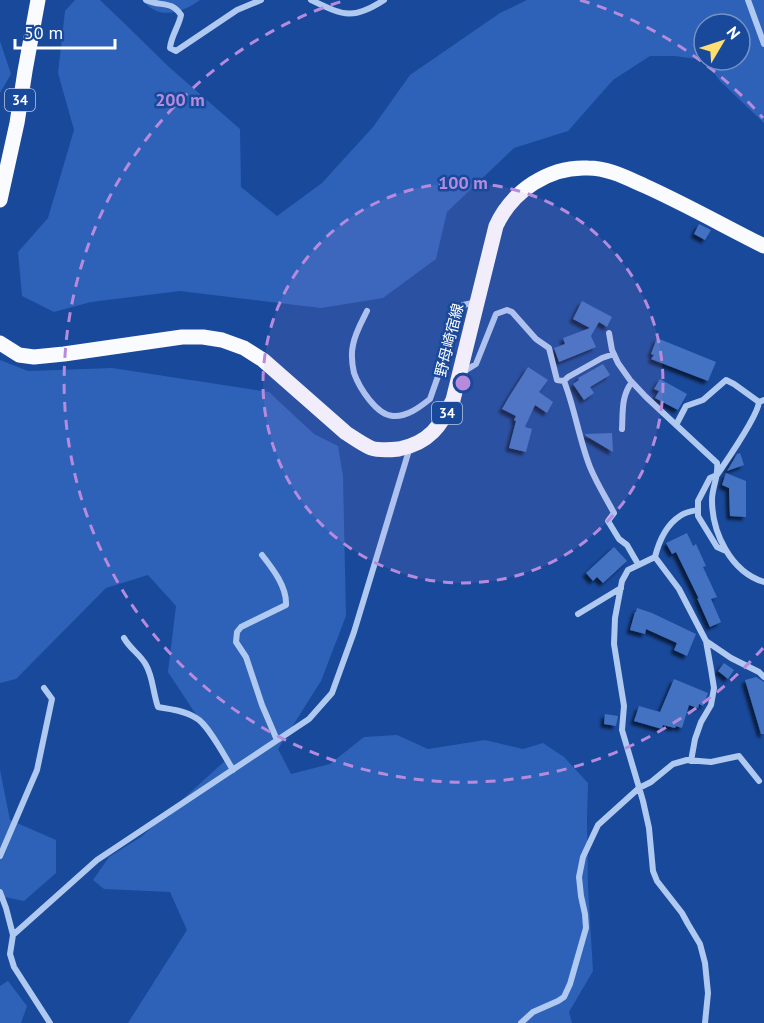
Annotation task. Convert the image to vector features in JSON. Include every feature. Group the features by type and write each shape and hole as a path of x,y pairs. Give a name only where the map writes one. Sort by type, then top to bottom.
{"main road":[{"name":"34","path":"0,200 17,123 38,0"},
{"name":"野母崎宿線","path":"0,343 19,355 34,357 182,337 222,340 244,348 263,360 358,441 381,450 392,450 423,440 442,421 453,400 496,226 511,202 546,175 556,171 589,168 617,174 678,201 764,246"}],"street":[{"path":"146,0 177,7 181,15 170,48 176,51 237,10 261,0"},
{"path":"311,0 345,14 356,14 384,0"},
{"path":"748,0 764,44"},
{"path":"367,310 353,344 352,359 355,374 364,394 379,411 392,416 407,414 420,408 430,399 464,305 477,302"},
{"path":"459,374 476,364 496,314 507,310 512,312 536,339 549,348 557,380 564,381"},
{"path":"609,333 618,363 632,382 646,398 717,463 718,470 712,499 715,524 723,546 737,565 748,575 764,582"},
{"path":"564,381 602,358 614,354"},
{"path":"676,425 686,406 704,400 726,380 762,401 717,475 710,478 699,501 698,516 717,547 727,552"},
{"path":"564,381 591,468 614,513 608,521 619,539 627,545 638,564"},
{"path":"622,429 623,399 632,382"},
{"path":"13,935 97,861 309,719 332,693 354,632 410,446"},
{"path":"655,557 660,539 672,522 681,514 698,510"},
{"path":"262,555 282,586 286,605 241,627 237,632 236,642 246,657 262,705 277,740"},
{"path":"655,557 628,570 622,581 615,618 614,644 624,706 622,730 649,828 652,871 682,913 700,944 705,963 708,993 705,1023"},
{"path":"655,557 679,590 706,641 714,688 711,705 701,722 695,739 691,761"},
{"path":"578,614 621,588"},
{"path":"124,638 128,646 145,662 158,706 198,718 233,770"},
{"path":"706,641 764,677"},
{"path":"0,856 37,770 52,699 44,688"},
{"path":"521,1023 533,1012 564,997 570,984 586,928 579,877 583,857 598,825 639,788 651,782 673,764 691,761 711,762 739,756 759,781"},
{"path":"0,892 13,935 10,954 14,967 50,1023"}],"shaded area":[{"path":"75,0 100,0 169,67 240,129 241,187 277,216 322,183 373,127 410,75 500,13 527,0 764,0 764,123 713,72 752,72 752,12 692,12 692,58 650,56 613,80 568,131 514,148 447,212 436,259 383,298 321,308 180,291 91,302 54,312 22,296 18,252 48,218 74,130 58,73 65,11"},
{"path":"142,0 200,0 185,9 170,13 155,10"},
{"path":"0,41 11,74 0,93"},
{"path":"0,360 28,371 112,368 269,392 314,434 338,446 343,476 346,616 321,681 278,749 291,774 330,764 364,737 397,735 428,749 485,740 523,749 543,743 564,757 588,783 588,888 593,971 569,1012 572,1023 128,1023 187,930 170,892 104,889 93,880 109,857 141,837 226,760 168,672 176,606 148,575 106,588 16,679 0,683"},
{"path":"0,770 10,820 56,840 56,873 24,901 0,896"},
{"path":"8,981 27,1006 21,1023 0,1023 0,986"}],"building":[{"path":"699,224 711,230 705,240 694,234"},
{"path":"582,301 612,317 607,327 599,322 591,336 596,347 559,362 554,348 565,344 563,338 590,328 573,319"},
{"path":"657,338 716,362 708,381 651,359"},
{"path":"603,364 610,375 590,387 594,393 584,400 573,384 579,380 578,378"},
{"path":"528,367 548,380 539,392 553,402 547,413 535,405 525,427 532,429 526,452 509,448 516,416 502,409"},
{"path":"660,379 687,394 678,410 655,398 659,391 654,389"},
{"path":"612,433 613,452 585,434"},
{"path":"740,453 744,465 727,471 737,454"},
{"path":"726,473 746,481 746,517 730,516 729,488 722,485"},
{"path":"687,533 693,546 696,544 706,566 703,567 717,597 711,599 721,622 710,627 676,552 672,554 666,543"},
{"path":"614,547 627,561 603,583 597,577 593,581 586,573"},
{"path":"637,608 696,634 687,656 674,650 677,643 646,629 645,634 630,630"},
{"path":"724,663 734,670 728,679 718,671"},
{"path":"756,677 764,682 764,734 761,734 745,680"},
{"path":"674,679 708,693 703,706 699,704 698,708 689,705 682,728 663,725 662,729 634,721 639,706 660,712"},
{"path":"605,714 618,716 616,726 604,724"}]}
